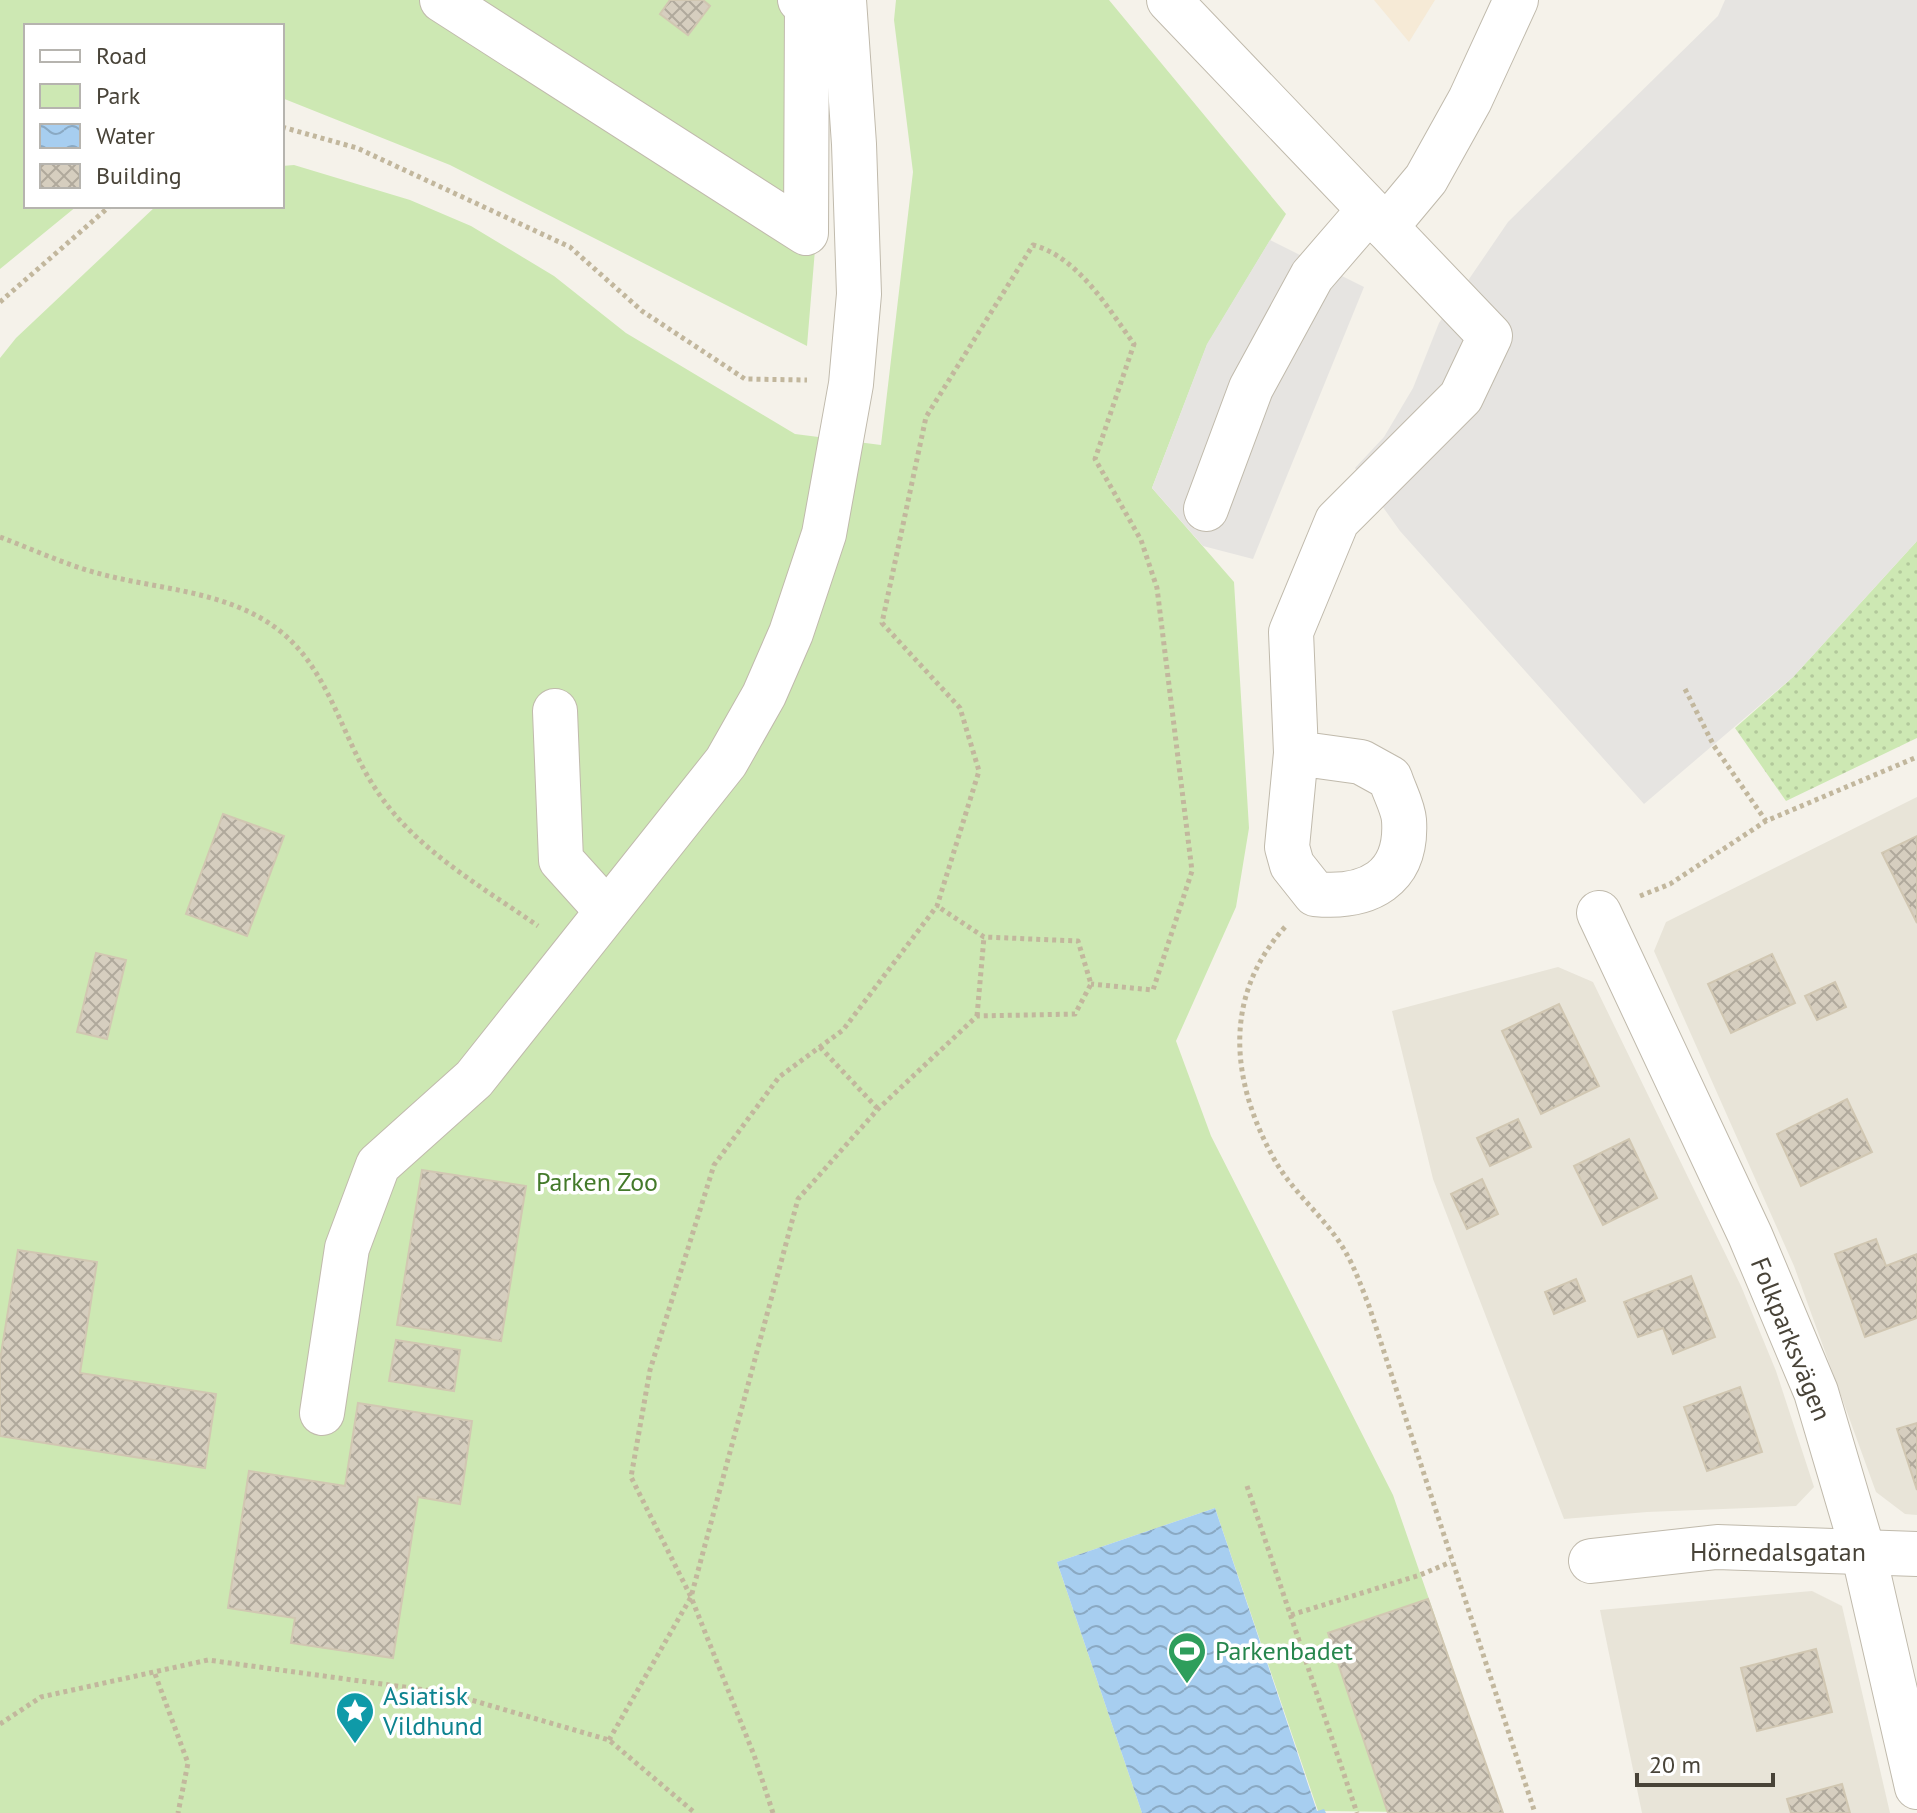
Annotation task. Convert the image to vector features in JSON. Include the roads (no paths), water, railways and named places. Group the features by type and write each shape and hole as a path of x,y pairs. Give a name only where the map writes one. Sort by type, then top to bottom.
{"street":[{"path":"442,0 806,233 814,1"},
{"path":"1169,0 1490,336 1461,397 1337,521 1291,632 1296,753 1287,847 1292,865 1315,894 1344,896 1381,883 1402,857 1404,818 1390,778 1361,762 1296,753"},
{"path":"1206,509 1258,374 1312,276 1426,179 1470,100 1516,0"},
{"path":"322,1413 347,1248 378,1165 474,1079 726,762 764,695 791,633 824,534 852,365 859,294 854,144 814,1"},
{"path":"555,711 561,860 607,911"},
{"name":"Folkparksvägen","path":"1599,913 1750,1235 1816,1392 1863,1551 1917,1787"},
{"name":"Hörnedalsgatan","path":"1591,1561 1717,1547 1917,1554"}],"water":[{"name":"Parkenbadet","path":"1215,1508 1317,1811 1324,1809 1326,1813 1142,1813 1057,1562"}],"place":[{"name":"Parkenbadet","path":"1187,1685"},
{"name":"Asiatisk Vildhund","path":"355,1745"}],"park label":[{"name":"Parken Zoo","path":"597,1182"}]}
